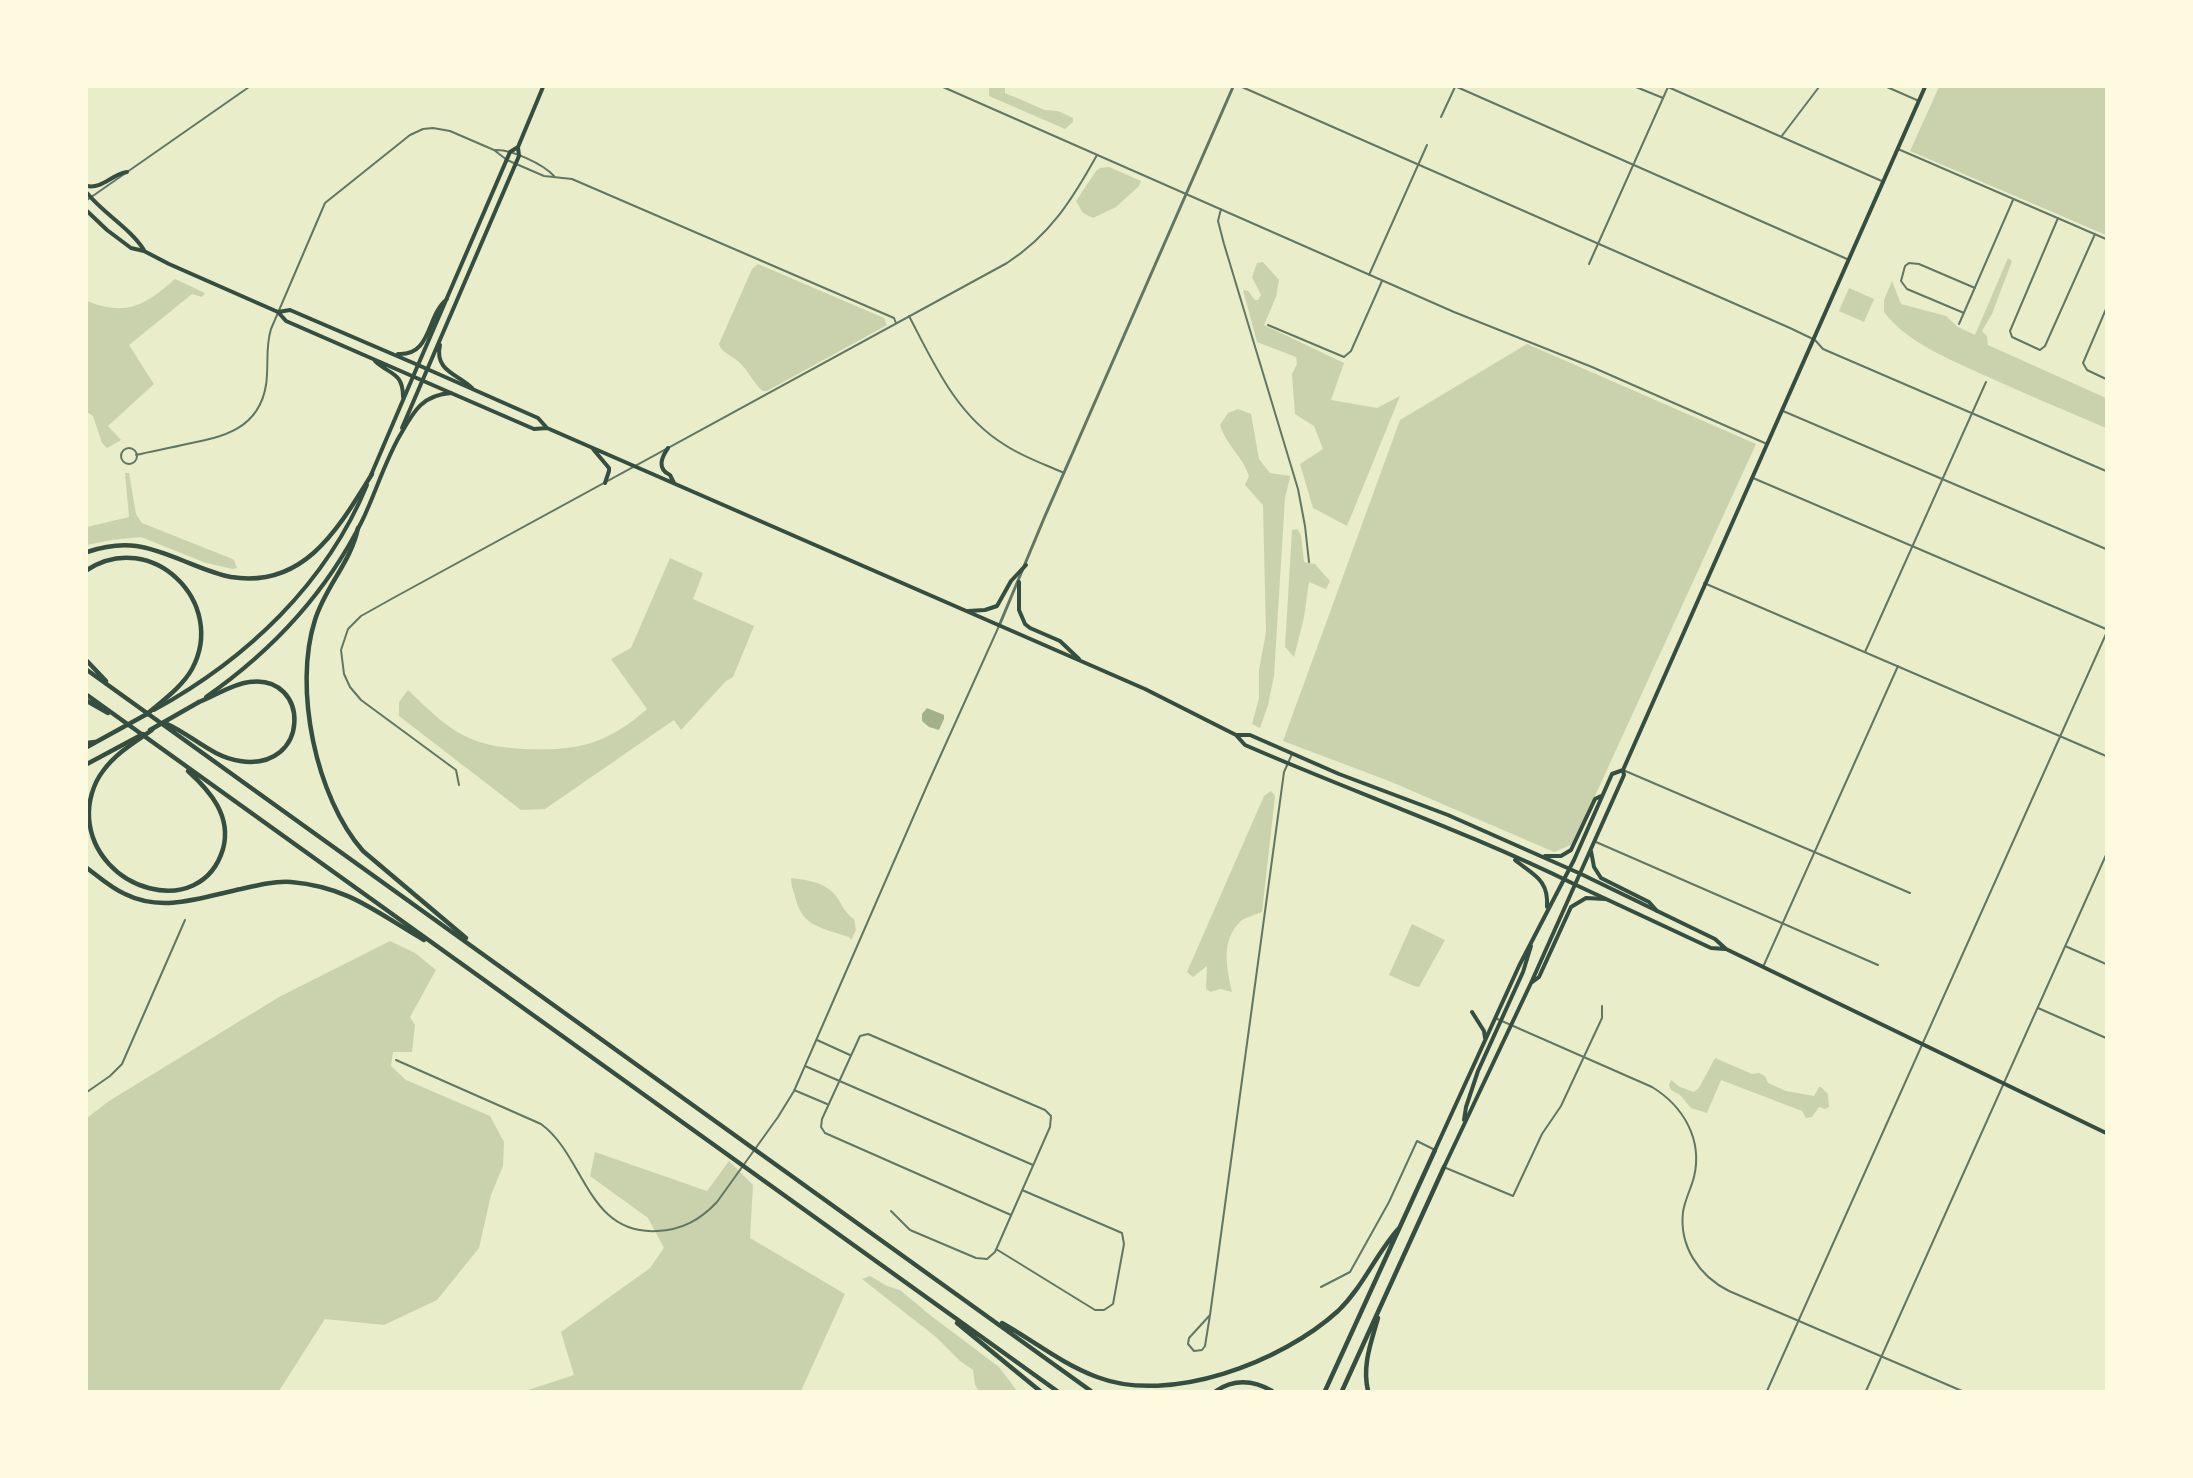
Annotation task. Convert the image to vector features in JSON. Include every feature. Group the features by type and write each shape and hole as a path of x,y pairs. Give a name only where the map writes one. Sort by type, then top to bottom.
{"highway":[{"path":"87,552 116,544 136,545 155,549 224,575 249,578 270,576 300,564 322,546 347,514 372,474"},
{"path":"358,528 354,544 314,620 308,653 310,721 326,789 341,822 363,851 500,966"},
{"path":"87,570 113,558 134,558 162,567 184,585 195,603 201,630 201,642 195,663 186,679 147,714 87,745"},
{"path":"87,661 116,691"},
{"path":"87,670 181,735 1091,1391"},
{"path":"87,764 152,730 198,702 248,682 270,683 290,701 295,714 294,733 289,744 281,752 268,759 253,762 231,760 181,735"},
{"path":"87,695 109,712"},
{"path":"87,701 124,721 1057,1391"},
{"path":"152,730 120,753 104,770 93,790 89,814 96,846 110,867 132,882 157,890 180,888 203,878 218,861 225,833 223,818 215,800 197,779 172,757"},
{"path":"87,868 126,895 154,903 185,901 278,882 319,886 340,891 447,954"},
{"path":"1325,1391 1435,1150"},
{"path":"1342,1391 1444,1167"},
{"path":"982,1312 1024,1335 1056,1358 1097,1377 1125,1384 1150,1386 1198,1380 1233,1370 1282,1349 1337,1311 1361,1285 1389,1239 1400,1227"},
{"path":"1368,1391 1365,1375 1366,1361 1385,1298"},
{"path":"930,1300 1040,1391"},
{"path":"1216,1391 1223,1386 1241,1382 1256,1384 1272,1391"}],"main road":[{"path":"198,702 244,669 286,630 333,571 358,528 516,164 519,156 518,147 543,87"},
{"path":"1444,1167 1596,842 1624,775 1623,770 1704,583 1815,340 1925,87"},
{"path":"147,714 197,685 253,643 305,588 334,548 352,518 372,474 510,152 518,147"},
{"path":"87,186 96,187 118,173 127,172"},
{"path":"88,197 137,239 144,251"},
{"path":"87,211 130,248 144,251 278,312 286,321 534,429 548,428"},
{"path":"87,216 97,221"},
{"path":"393,354 411,353 422,345 438,308 447,299"},
{"path":"278,312 290,310 472,388 538,418 548,428 1154,694 1236,735 1245,745 1287,764 1427,819 1510,855 1711,948 1726,949"},
{"path":"442,336 438,352 440,363 447,372 464,380 472,388"},
{"path":"372,359 399,379 404,400"},
{"path":"398,439 421,404 436,394 451,393"},
{"path":"590,446 609,468 604,483"},
{"path":"668,448 661,465 674,484"},
{"path":"965,611 985,610 997,606 1011,581 1026,565"},
{"path":"1019,582 1019,610 1025,624 1060,641 1081,662"},
{"path":"1236,735 1250,735 1339,774 1427,807 1561,864 1715,939 1726,949 2106,1133"},
{"path":"1435,1150 1495,1018 1569,868 1612,774 1623,770"},
{"path":"1540,855 1555,857 1565,855 1571,850 1595,799 1602,796"},
{"path":"1591,852 1594,867 1601,878 1649,902 1658,911"},
{"path":"1510,855 1544,885 1548,896 1547,910"},
{"path":"1531,983 1539,977 1571,907 1586,898 1605,899"},
{"path":"1464,1124 1466,1107 1478,1071 1523,972 1532,940"},
{"path":"1472,1012 1484,1031 1485,1040"}],"street":[{"path":"88,197 249,87"},
{"path":"943,87 1382,281 1767,444"},
{"path":"396,1060 541,1124 560,1142 597,1204 619,1222 638,1230 677,1229 706,1214 717,1202 794,1090 806,1066 888,873 1019,582 1064,473 1233,87"},
{"path":"1242,87 1815,340 1821,348 2106,471"},
{"path":"1441,117 1456,87 1850,260"},
{"path":"1636,87 1663,98"},
{"path":"1589,264 1668,87 1884,182"},
{"path":"1781,137 1819,87"},
{"path":"1887,87 1919,102"},
{"path":"136,455 221,437 232,433 248,420 258,406 266,386 267,343 325,203 410,135 423,129 442,129 494,150 507,160 544,176 567,177 894,318 897,323"},
{"path":"1369,275 1426,145"},
{"path":"494,150 504,149 548,168 554,176"},
{"path":"1898,149 2106,239"},
{"path":"459,785 456,770 371,708 353,692 340,659 345,635 353,623 369,612 1007,263 1038,240 1066,208 1097,155"},
{"path":"1959,324 2013,200"},
{"path":"1221,209 1218,221 1224,244 1298,489 1309,562"},
{"path":"2058,218 2010,331 2012,337 2040,350 2045,346 2095,234"},
{"path":"1964,313 1907,290 1901,281 1905,266 1909,263 1919,264 1975,288"},
{"path":"1268,325 1344,357 1351,351 1382,281"},
{"path":"2106,309 2083,363 2087,370 2106,379"},
{"path":"909,316 953,396 979,427 1015,451 1064,473"},
{"path":"1865,652 1986,382"},
{"path":"1783,410 2106,549"},
{"path":"128,449 133,450 136,455 134,461 128,464 121,457 128,449"},
{"path":"1751,477 2106,631 1767,1391"},
{"path":"1704,583 2106,756"},
{"path":"1763,967 1898,666"},
{"path":"1210,1315 1189,1338 1188,1344 1194,1351 1202,1350 1205,1346 1210,1315 1284,772 1292,754"},
{"path":"1623,770 1910,893"},
{"path":"1596,842 1878,965"},
{"path":"1866,1391 2106,855"},
{"path":"87,1092 110,1076 122,1064 185,920"},
{"path":"2065,946 2106,964"},
{"path":"1444,1167 1513,1196 1535,1146 1561,1106 1584,1057 1602,1018 1602,1006"},
{"path":"2038,1008 2106,1038"},
{"path":"1495,1018 1666,1096 1687,1122 1695,1145 1694,1176 1684,1205 1683,1228 1688,1249 1701,1271 1717,1285 1962,1391"},
{"path":"891,1211 910,1230 976,1258 987,1259 996,1249 1050,1127 1051,1116 1034,1105 872,1035 864,1035 858,1039 850,1055 822,1119 821,1126 825,1133 1011,1215"},
{"path":"817,1040 850,1055"},
{"path":"806,1066 1033,1165"},
{"path":"794,1090 828,1105"},
{"path":"1320,1287 1350,1272 1389,1202 1417,1142 1435,1150"},
{"path":"996,1249 1095,1310 1104,1310 1113,1304 1124,1244 1122,1233 1022,1190"}],"shaded area":[{"path":"989,87 1005,87 1005,93 1045,110 1058,111 1073,118 1073,122 1065,129 989,96"},
{"path":"1939,87 2106,87 2106,235 1910,151"},
{"path":"1109,167 1141,181 1139,186 1116,207 1093,218 1083,213 1076,201 1096,171"},
{"path":"2008,258 2012,261 1992,314 1982,331 1987,336 1988,345 2106,398 2106,428 1940,355 1904,332 1884,312 1884,300 1892,281 1901,304 1946,316 1958,327 1975,335"},
{"path":"1263,262 1279,280 1276,297 1264,325 1344,363 1331,400 1377,408 1400,396 1347,526 1313,508 1300,464 1323,449 1314,426 1295,414 1292,374 1297,364 1296,357 1257,342 1243,290 1248,291 1255,300 1258,300 1261,295 1252,277 1257,263"},
{"path":"758,264 884,318 887,325 767,391 763,391 741,364 719,344 752,269"},
{"path":"175,279 205,293 202,297 192,294 129,345 154,384 108,426 121,440 107,448 102,443 93,416 87,412 87,301 113,308 135,306 154,296"},
{"path":"1849,288 1874,299 1864,322 1839,311"},
{"path":"1527,344 1756,444 1573,844 1554,852 1389,781 1283,741 1400,420"},
{"path":"1238,409 1251,414 1259,459 1270,473 1290,476 1285,498 1274,676 1260,728 1252,724 1259,698 1259,670 1266,632 1263,505 1245,485 1249,476 1220,425 1228,413"},
{"path":"125,473 129,473 136,514 142,523 230,558 234,560 237,568 206,563 141,537 87,545 87,527 129,517"},
{"path":"1297,529 1301,535 1304,562 1315,564 1330,581 1326,589 1309,582 1304,617 1294,657 1285,647 1292,530"},
{"path":"670,558 703,573 693,599 754,626 733,677 726,681 681,730 674,720 545,809 521,810 399,716 399,702 408,690 456,731 474,740 492,745 524,749 560,749 590,743 618,731 647,709 611,659 631,648"},
{"path":"927,708 944,715 939,730 929,727 922,721 922,714"},
{"path":"1271,791 1275,796 1262,912 1241,921 1230,937 1227,955 1232,992 1220,989 1211,992 1206,989 1207,966 1193,977 1187,972 1264,796"},
{"path":"791,878 816,882 832,891 854,919 856,930 851,940 849,937 814,925 802,914"},
{"path":"1412,924 1445,940 1419,987 1389,975"},
{"path":"390,941 415,953 436,970 410,1017 415,1025 412,1052 393,1052 391,1066 406,1080 490,1116 504,1142 503,1166 491,1195 479,1248 437,1300 384,1325 325,1319 279,1391 87,1391 87,1118 109,1101 279,997"},
{"path":"1715,1058 1752,1074 1759,1073 1765,1076 1768,1083 1786,1091 1814,1096 1821,1087 1828,1094 1829,1107 1825,1109 1819,1107 1812,1117 1806,1118 1802,1111 1721,1080 1707,1113 1691,1108 1680,1095 1671,1090 1669,1085 1671,1080 1680,1087 1694,1092 1699,1088"},
{"path":"595,1152 707,1191 729,1161 753,1185 750,1238 845,1294 801,1391 525,1391 574,1375 561,1332 650,1268 664,1248 648,1218 590,1176"},
{"path":"870,1276 887,1286 900,1290 999,1367 1017,1391 979,1391 975,1385 973,1370 960,1361 936,1337 862,1279"}]}
